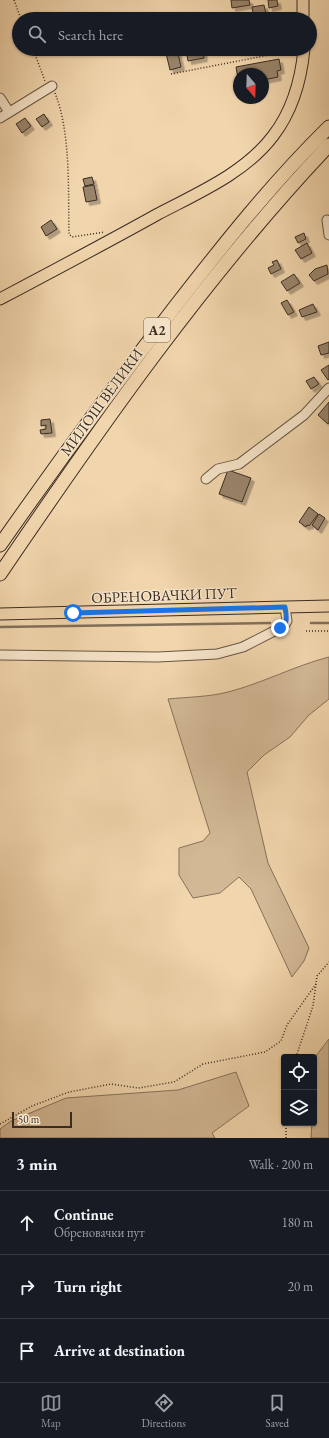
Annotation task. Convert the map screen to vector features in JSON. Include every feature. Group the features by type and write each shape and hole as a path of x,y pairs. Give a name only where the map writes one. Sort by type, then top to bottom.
{"highway":[{"name":"МИЛОШ ВЕЛИКИ","path":"0,545 118,380 219,250 272,185 329,127"},
{"name":"МИЛОШ ВЕЛИКИ","path":"0,574 86,449 181,321 246,240 329,145"}],"main road":[{"path":"302,0 303,12"},
{"path":"0,299 111,240 233,172 260,151 272,137 291,108 301,76 303,56"},
{"name":"ОБРЕНОВАЧКИ ПУТ","path":"0,614 329,606"}],"street":[{"path":"0,118 50,87"},
{"path":"0,98 9,112"},
{"path":"327,220 329,235"},
{"path":"206,479 218,469 239,464 304,415 329,388"},
{"path":"0,655 158,657 217,654 243,647 284,626 287,620 285,607"}],"path":[{"path":"14,0 19,12"},
{"path":"36,56 61,109 65,138 69,234 72,237 80,237 105,232 111,240"},
{"path":"171,74 262,56"},
{"path":"306,631 329,631"},
{"path":"297,1054 313,1006 317,976 329,962"},
{"path":"0,1124 32,1106 69,1092 111,1084 138,1088 174,1082 203,1064 265,1052 281,1041 287,1025 316,984"},
{"path":"286,1126 286,1138"}],"shaded area":[{"path":"329,657 329,699 309,715 290,737 264,755 247,772 268,863 309,948 304,961 292,977 251,889 239,877 220,893 193,898 179,875 179,848 203,841 210,833 168,699 221,694 254,684 303,665"},
{"path":"329,1039 329,1138 311,1138 312,1126 317,1126 317,1054"},
{"path":"236,1072 249,1106 212,1133 215,1138 0,1138 0,1129 11,1121 66,1098 178,1090"}],"building":[{"path":"231,0 249,0 250,5 232,8"},
{"path":"268,0 277,0 278,6 269,8"},
{"path":"264,5 266,12 253,12 252,7"},
{"path":"167,56 179,56 181,67 170,70"},
{"path":"187,56 204,56 204,58 188,61"},
{"path":"279,59 281,70 277,71 278,77 269,79 269,68 236,67"},
{"path":"44,114 49,122 42,127 36,119"},
{"path":"25,118 31,126 22,133 16,124"},
{"path":"92,177 94,184 85,186 83,179"},
{"path":"94,185 97,200 86,202 83,187"},
{"path":"51,220 57,229 46,236 41,227"},
{"path":"304,233 306,239 298,243 295,237"},
{"path":"307,243 312,253 301,259 295,250"},
{"path":"277,260 281,269 271,274 268,268 274,265 272,262"},
{"path":"327,265 328,274 314,281 309,275 315,269"},
{"path":"294,274 300,283 287,291 281,282"},
{"path":"287,300 294,312 288,315 281,303"},
{"path":"313,304 317,312 302,317 299,310"},
{"path":"329,342 329,353 321,355 318,346"},
{"path":"329,365 329,379 328,380 321,370"},
{"path":"314,377 319,384 311,389 306,381"},
{"path":"329,402 329,422 328,424 318,415"},
{"path":"50,419 52,433 41,434 40,430 46,429 46,425 41,426 41,420"},
{"path":"228,470 251,478 242,502 219,494"},
{"path":"309,507 318,514 309,526 307,525 306,527 299,522"},
{"path":"319,514 325,518 318,530 312,525"}],"waterway":[{"path":"0,627 270,623"},
{"path":"311,623 329,623"}],"route":[{"path":"73,613 285,607 287,620 286,624 280,628"}]}
